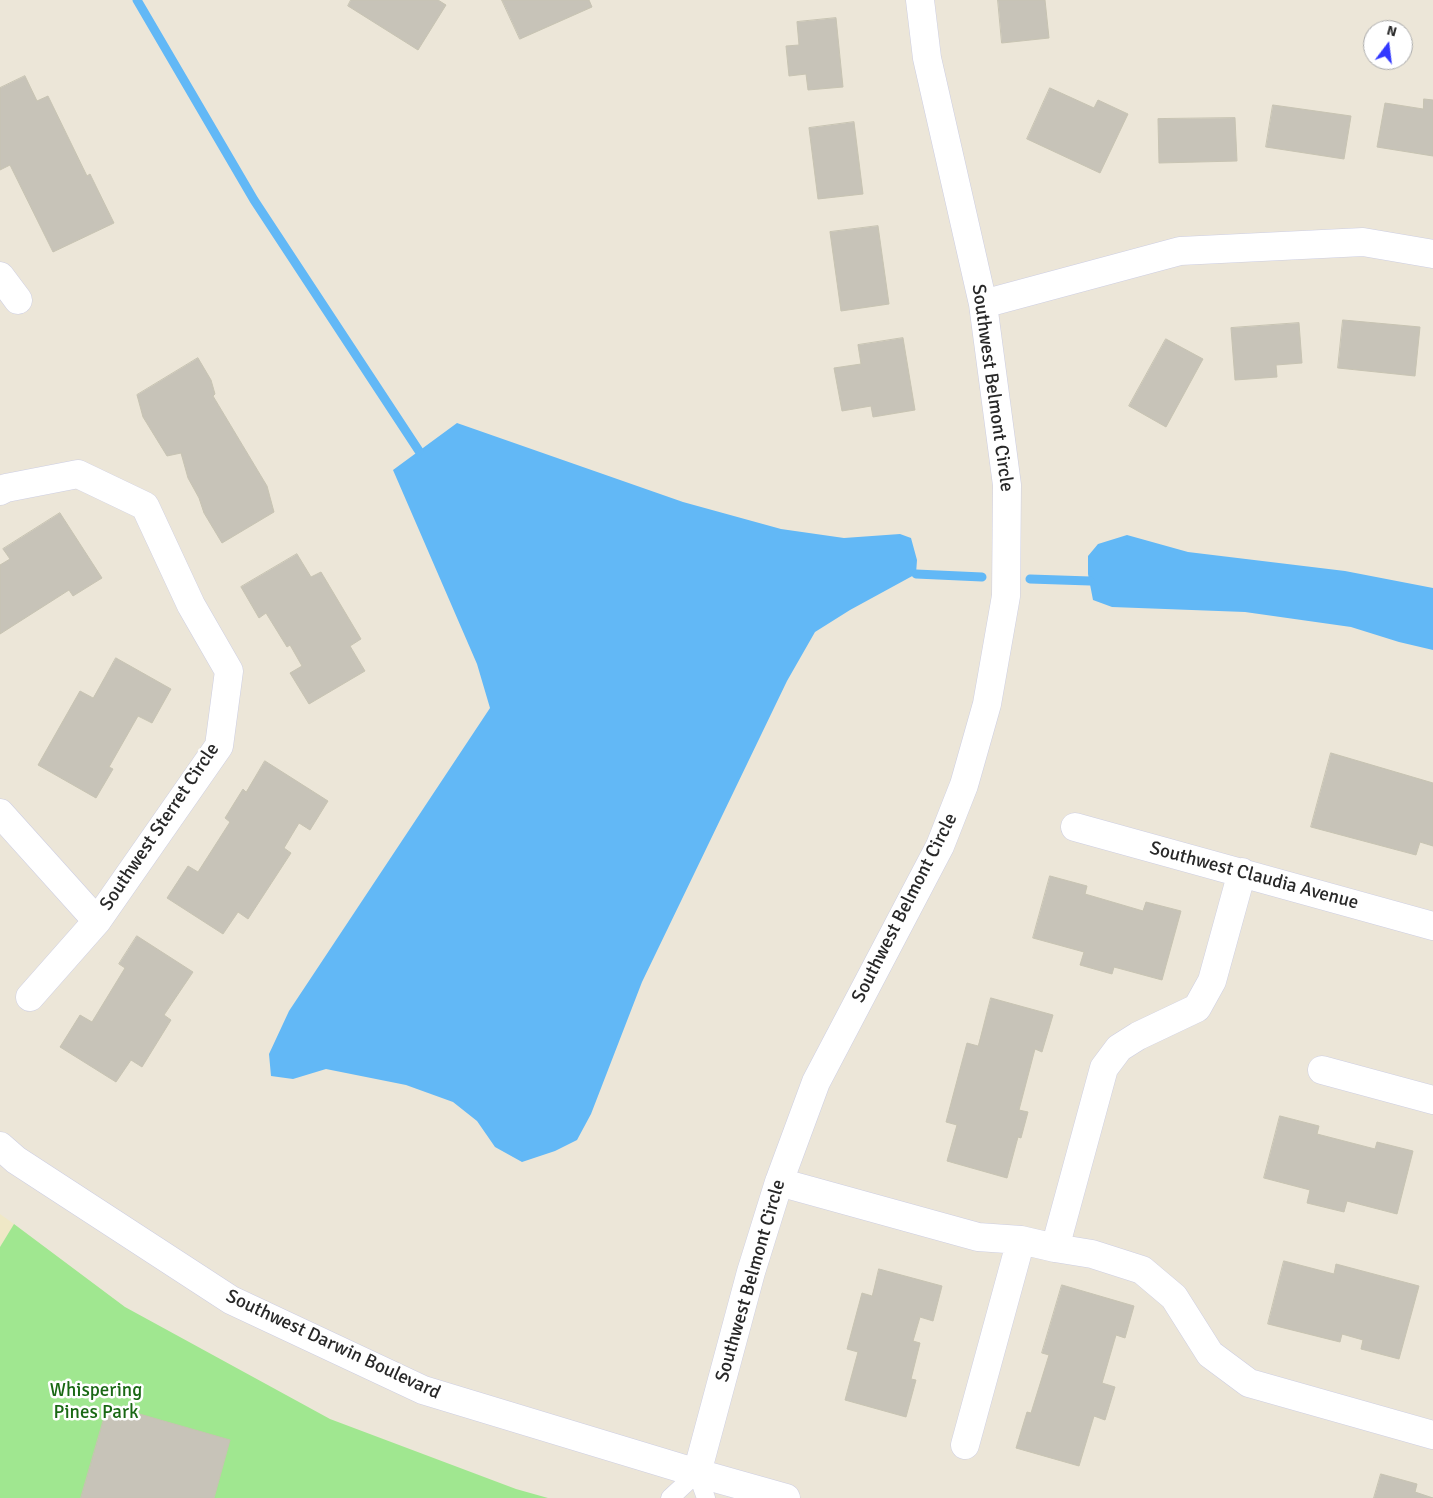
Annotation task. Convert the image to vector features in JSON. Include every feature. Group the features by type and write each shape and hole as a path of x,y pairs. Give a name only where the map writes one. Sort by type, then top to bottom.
{"street":[{"name":"Southwest Belmont Circle","path":"702,1486 751,1272 779,1182 816,1082 940,846 964,785 987,704 1006,596 1008,485 983,304 927,58 920,0"},
{"path":"983,304 1180,251 1362,242 1433,254"},
{"path":"0,276 18,300"},
{"name":"Southwest Sterret Circle","path":"0,492 6,488 78,474 145,506 191,605 229,671 219,746 96,921 30,997"},
{"path":"0,813 96,921"},
{"name":"Southwest Claudia Avenue","path":"1075,827 1433,926"},
{"path":"1055,1248 1104,1068 1119,1048 1197,1008 1212,981 1242,872"},
{"path":"1322,1070 1433,1100"},
{"name":"Southwest Darwin Boulevard","path":"0,1146 16,1160 231,1300 423,1390 702,1486 786,1498"},
{"path":"779,1182 978,1237 1021,1240 1092,1254 1142,1270 1174,1298 1210,1354 1249,1383 1433,1435"},
{"path":"965,1445 1021,1240"}],"lane":[{"path":"670,1498 702,1486"}],"shaded area":[{"path":"0,1214 14,1224 0,1247"}],"green space":[{"name":"Whispering Pines Park","path":"14,1224 125,1307 330,1419 516,1489 548,1498 0,1498 0,1247"}],"water":[{"path":"457,423 683,502 781,529 844,538 900,534 911,538 917,560 916,574 850,610 815,632 787,681 642,982 591,1114 577,1140 555,1151 522,1162 495,1147 477,1121 453,1102 406,1085 326,1069 293,1079 271,1076 269,1054 289,1011 490,708 477,664 393,470"},
{"path":"1127,535 1188,552 1345,571 1433,588 1433,650 1351,627 1245,612 1112,607 1093,600 1088,574 1088,556 1098,544"}],"building":[{"path":"351,0 438,0 446,5 418,50 348,6"},
{"path":"502,0 589,0 592,7 520,39"},
{"path":"998,0 1045,0 1049,38 1002,43"},
{"path":"836,18 843,87 808,90 806,74 789,76 786,46 799,45 797,22"},
{"path":"25,76 37,101 48,96 87,176 90,174 114,223 53,252 10,165 0,170 0,88"},
{"path":"1050,88 1094,108 1098,100 1128,114 1100,173 1027,139"},
{"path":"1424,99 1433,100 1433,156 1377,147 1385,103 1423,109"},
{"path":"1273,105 1351,116 1344,159 1266,147"},
{"path":"1235,118 1237,161 1159,163 1158,119"},
{"path":"854,122 863,194 818,199 809,128"},
{"path":"878,226 889,304 841,311 830,232"},
{"path":"1343,320 1420,327 1415,376 1338,368"},
{"path":"1299,323 1302,363 1276,365 1277,377 1235,380 1231,328"},
{"path":"903,338 915,410 873,417 871,406 842,411 834,368 861,364 858,345"},
{"path":"1166,339 1203,359 1166,427 1129,406"},
{"path":"198,358 211,380 215,394 213,396 267,486 274,512 222,543 204,513 199,498 188,478 181,453 167,456 143,417 137,395"},
{"path":"60,513 102,578 73,596 69,590 0,634 0,565 10,559 3,549"},
{"path":"297,554 311,577 321,572 361,639 350,646 365,671 309,704 290,673 302,666 290,645 287,647 266,613 259,618 241,587"},
{"path":"116,658 171,689 152,723 138,716 109,767 113,769 96,798 38,765 80,691 93,698"},
{"path":"1331,753 1433,783 1433,846 1420,842 1416,855 1311,827"},
{"path":"265,761 328,801 310,830 299,823 284,848 291,853 248,919 238,912 223,934 167,898 188,866 198,872 230,822 225,818 243,789 246,792"},
{"path":"1050,876 1087,886 1085,894 1143,911 1146,902 1181,911 1162,980 1114,967 1112,974 1080,965 1084,952 1033,938"},
{"path":"137,936 193,972 164,1015 171,1020 142,1067 131,1060 116,1082 60,1047 80,1015 92,1022 125,968 119,964"},
{"path":"991,998 1053,1015 1042,1052 1035,1049 1019,1110 1028,1112 1021,1138 1018,1137 1007,1178 947,1161 957,1125 946,1122 967,1043 978,1046"},
{"path":"1280,1116 1319,1126 1317,1134 1375,1149 1377,1142 1413,1151 1397,1214 1347,1201 1344,1212 1307,1203 1310,1190 1264,1178"},
{"path":"1284,1261 1334,1274 1336,1264 1419,1286 1399,1359 1361,1349 1363,1340 1342,1334 1340,1342 1268,1324"},
{"path":"879,1269 942,1286 933,1321 920,1317 913,1341 920,1343 911,1379 916,1380 906,1417 845,1400 858,1352 847,1349 862,1293 872,1296"},
{"path":"1062,1285 1134,1306 1125,1338 1116,1335 1102,1383 1115,1387 1105,1420 1094,1416 1079,1466 1016,1448 1027,1412 1031,1413 1049,1355 1042,1353"},
{"path":"108,1405 230,1440 214,1498 81,1498"},
{"path":"1381,1474 1417,1484 1415,1492 1433,1498 1374,1498"}],"waterway":[{"path":"137,0 254,200 419,451"},
{"path":"916,574 982,577"},
{"path":"1030,579 1090,581"}]}
